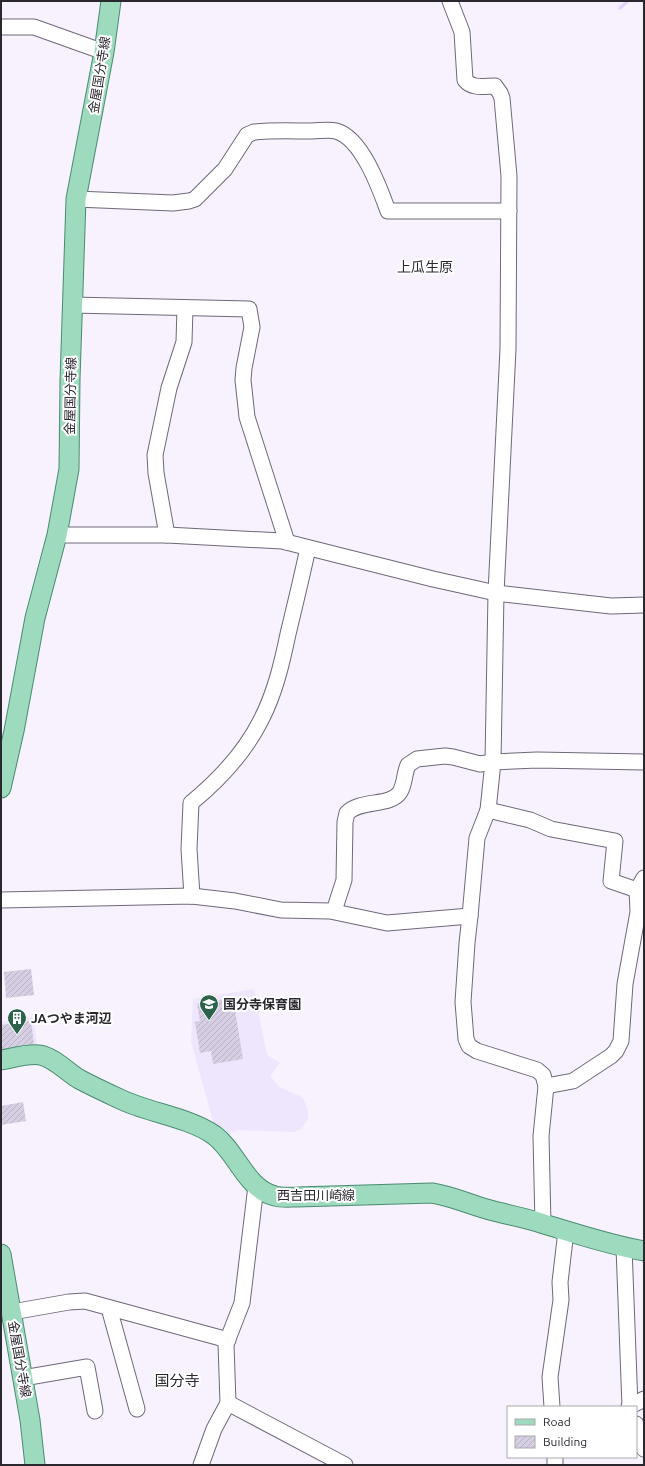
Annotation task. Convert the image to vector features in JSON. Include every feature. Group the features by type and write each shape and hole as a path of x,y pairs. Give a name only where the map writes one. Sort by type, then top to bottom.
{"main road":[{"name":"金屋国分寺線","path":"1,788 14,731 35,618 57,535 69,469 70,380 76,199 104,52 111,1"},
{"name":"西吉田川崎線","path":"1,1060 33,1055 45,1057 79,1079 122,1100 143,1109 205,1130 220,1140 256,1186 270,1195 285,1197 432,1193 446,1195 489,1210 624,1247 644,1251"},
{"name":"金屋国分寺線","path":"2,1261 8,1303 30,1420 35,1465"}],"street":[{"path":"450,1 462,32 465,80 468,84 473,86 495,86 502,98 509,176 508,349 496,593 493,762 488,810 477,838 463,1002 466,1039 469,1046 477,1051 537,1070 543,1075 546,1086 541,1136 543,1224"},
{"path":"1,27 34,27 104,52"},
{"path":"76,199 173,203 189,201 195,199 225,169 247,135 254,132 337,131 352,142 366,159 377,181 388,211 509,211"},
{"path":"72,306 249,309 252,327 244,368 245,406 247,417 287,542"},
{"path":"167,536 156,473 155,455 169,388 184,342 185,308"},
{"path":"57,535 167,536 287,542 433,579 496,593 611,606 644,605"},
{"path":"192,896 189,850 191,803 223,774 252,737 262,720 280,668 308,548"},
{"path":"334,911 344,880 345,818 350,810 362,805 395,798 402,787 408,765 417,759 453,757 480,764 537,760 644,762"},
{"path":"488,810 530,820 552,828 615,841 611,881 640,884 638,912 625,984 622,1041 611,1056 573,1081 546,1086"},
{"path":"1,900 192,896 235,901 280,910 334,911 387,923 470,916"},
{"path":"200,1465 214,1429 228,1403 226,1344 242,1302 256,1186"},
{"path":"552,1406 550,1377 561,1300 560,1282 566,1231"},
{"path":"624,1247 630,1406"},
{"path":"8,1303 85,1301 228,1340"},
{"path":"108,1308 137,1409"},
{"path":"23,1378 87,1367 95,1410"},
{"path":"632,1406 644,1399"},
{"path":"228,1403 326,1460 345,1465"},
{"path":"637,1427 644,1449"}],"shaded area":[{"path":"254,989 267,1055 280,1063 270,1076 279,1087 300,1096 305,1102 308,1111 308,1119 301,1129 294,1132 238,1130 231,1133 227,1139 215,1129 191,1041 193,999"},
{"name":"JAつやま河辺","path":"33,1017 38,1049 1,1055 1,1022"}],"building":[{"path":"31,969 34,995 6,998 4,972"},
{"path":"233,998 243,1059 213,1064 211,1051 200,1053 195,1022 200,1021 197,1004"},
{"name":"JAつやま河辺","path":"31,1021 34,1044 1,1049 1,1025"},
{"path":"23,1102 26,1121 1,1125 1,1106"}],"waterway":[{"path":"620,8 628,1"}],"place":[{"name":"国分寺保育園","path":"209,1021"},
{"name":"JAつやま河辺","path":"17,1035"}],"district":[{"name":"上瓜生原","path":"425,267"},
{"name":"国分寺","path":"177,1381"}]}
